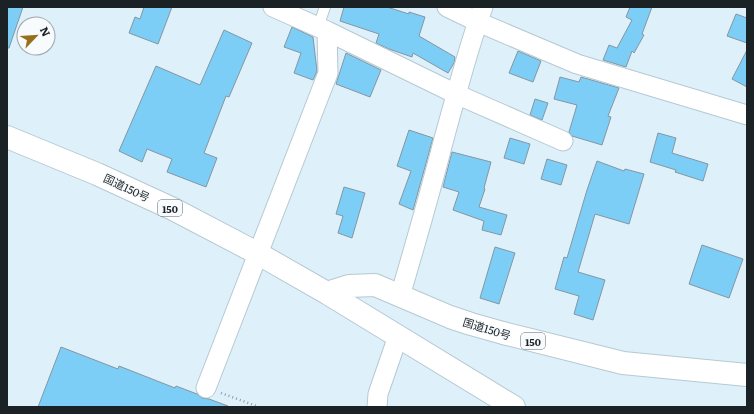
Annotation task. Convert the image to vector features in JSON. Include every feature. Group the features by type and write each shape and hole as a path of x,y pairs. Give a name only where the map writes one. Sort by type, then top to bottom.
{"highway":[{"name":"国道150号","path":"7,137 98,174 173,209 257,253 327,293 514,407"},
{"name":"国道150号","path":"327,293 349,286 375,285 471,324 623,363 747,376"}],"street":[{"path":"273,7 323,29 456,94 563,140"},
{"path":"447,7 480,14 577,64 747,115"},
{"path":"400,296 422,222 456,94 480,14"},
{"path":"206,388 257,253 328,74 323,29"},
{"path":"377,407 378,394 398,336"}],"lane":[{"path":"323,29 325,7"}],"path":[{"path":"206,388 259,407"}],"building":[{"path":"7,7 23,7 20,16 16,16 16,28 9,48 7,48"},
{"path":"144,7 172,7 158,44 129,33 135,17 140,19"},
{"path":"344,7 387,7 425,17 419,36 455,57 454,63 448,73 413,53 412,57 376,43 379,34 340,21"},
{"path":"630,7 652,7 642,34 644,35 634,53 632,51 626,67 603,60 609,45 617,48 632,20 626,17"},
{"path":"736,14 747,18 747,43 727,36"},
{"path":"292,27 313,37 317,71 313,80 294,73 301,53 284,47"},
{"path":"224,30 252,43 229,97 226,96 204,153 217,158 206,187 167,172 172,159 147,149 142,162 119,151 156,66 200,85"},
{"path":"747,50 747,87 732,79"},
{"path":"518,51 541,61 533,82 509,73"},
{"path":"346,53 381,70 370,97 336,84"},
{"path":"560,77 579,82 581,77 619,88 608,116 611,117 602,145 572,136 569,132 577,105 554,99"},
{"path":"535,99 548,103 542,120 530,115"},
{"path":"409,130 433,138 413,210 399,204 411,171 397,166"},
{"path":"658,133 676,138 672,153 708,164 703,181 675,172 676,170 650,162"},
{"path":"510,138 530,144 524,164 504,158"},
{"path":"452,152 491,162 479,207 507,215 501,235 482,230 484,221 453,210 459,192 443,187"},
{"path":"547,159 567,165 561,185 541,179"},
{"path":"597,161 624,171 625,169 644,174 629,224 595,214 578,272 605,280 593,320 574,314 579,296 555,289 564,257 567,258"},
{"path":"344,187 365,193 352,238 338,233 343,216 336,214"},
{"path":"702,245 743,259 729,298 689,284"},
{"path":"495,247 515,253 499,304 480,298"},
{"path":"61,347 118,369 119,366 175,388 176,386 197,394 202,398 209,399 228,407 38,407"}]}
